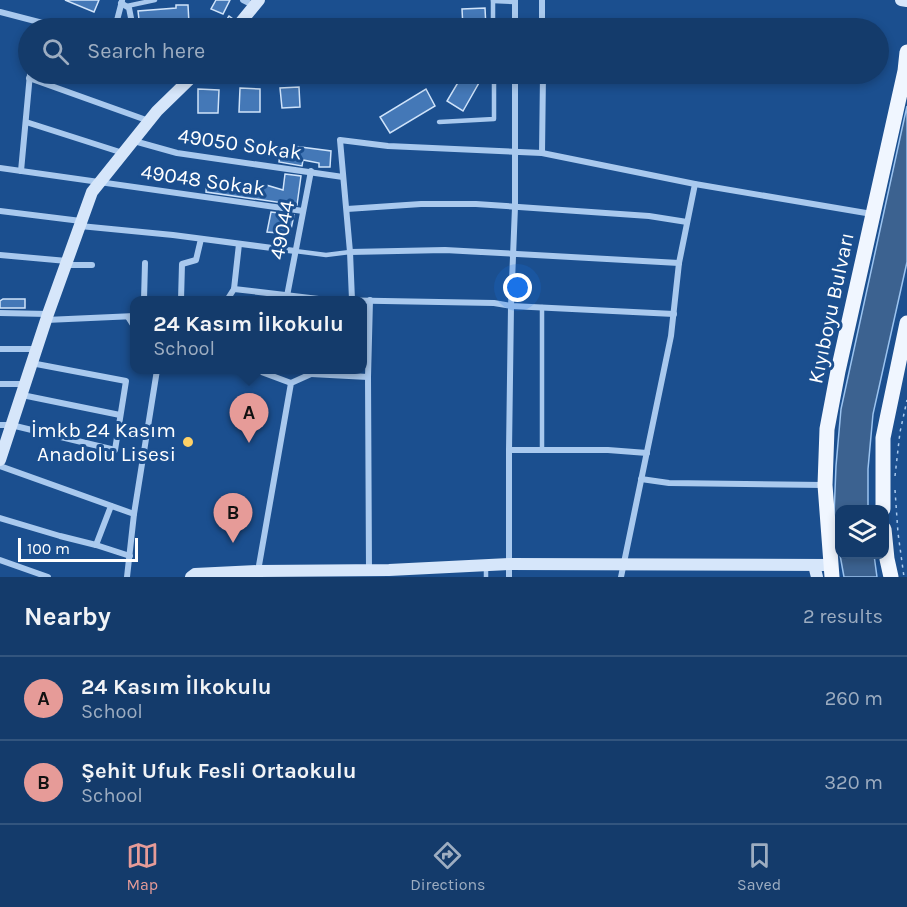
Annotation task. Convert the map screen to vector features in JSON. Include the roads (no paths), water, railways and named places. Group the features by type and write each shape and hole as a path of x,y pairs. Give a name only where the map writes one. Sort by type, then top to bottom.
{"main road":[{"path":"901,0 907,1"},
{"path":"244,18 257,3"},
{"name":"Kıyıboyu Bulvarı","path":"831,571 825,486 827,429 905,71 907,52"},
{"path":"0,460 6,425 23,389 46,317 92,192 149,121 184,84"},
{"path":"883,505 883,438 907,323"},
{"path":"887,559 891,577"},
{"path":"190,577 195,574 304,574 369,570 486,571 509,564 623,564 831,571"}],"street":[{"path":"243,0 257,3"},
{"path":"542,0 542,18"},
{"path":"515,1 515,18"},
{"path":"118,18 123,3"},
{"path":"123,3 131,12 132,18"},
{"path":"0,12 18,18"},
{"path":"21,171 29,84"},
{"path":"51,84 149,121"},
{"path":"509,577 508,450 515,207 515,84"},
{"path":"542,153 543,84"},
{"path":"26,122 123,153"},
{"path":"352,296 340,140 388,146 516,150 542,153 696,184 873,214"},
{"name":"49050 Sokak","path":"133,141 177,153 343,177"},
{"name":"49048 Sokak","path":"0,168 303,211"},
{"name":"49044","path":"287,296 311,171"},
{"path":"621,577 674,314 680,263 696,184"},
{"path":"347,209 448,203 649,216 687,222"},
{"path":"0,211 295,251"},
{"path":"181,296 182,264 196,260 201,239"},
{"path":"230,296 234,289 239,244"},
{"path":"350,252 410,249 513,252 680,263"},
{"path":"0,255 92,265"},
{"path":"144,296 145,263"},
{"path":"234,289 287,296"},
{"path":"369,570 370,300 494,303 511,306 674,314"},
{"path":"0,313 46,317 130,317"},
{"path":"0,349 36,349"},
{"path":"6,425 115,450 126,381 32,363"},
{"path":"127,577 134,514 156,374"},
{"path":"268,374 291,383"},
{"path":"291,383 307,374"},
{"path":"334,374 368,377"},
{"path":"265,573 291,383"},
{"path":"0,384 120,415"},
{"path":"508,450 608,450 647,453"},
{"path":"0,466 134,514"},
{"path":"641,479 669,483 825,486"},
{"path":"96,545 111,506"},
{"path":"0,518 130,556"},
{"path":"0,560 48,577"}],"lane":[{"path":"123,3 155,0"},
{"path":"493,18 493,1 515,1"},
{"path":"440,122 494,118 494,84"},
{"path":"295,251 326,255 350,252"},
{"path":"542,307 542,450"}],"water":[{"path":"907,106 907,262 873,414 868,469 868,505 835,505 835,520 834,515 836,466 841,409"},
{"path":"841,559 875,559 877,577 844,577"}],"place":[{"name":"İmkb 24 Kasım Anadolu Lisesi","path":"188,442"},
{"name":"24 Kasım İlkokulu","path":"249,443"},
{"name":"Şehit Ufuk Fesli Ortaokulu","path":"233,543"}]}
